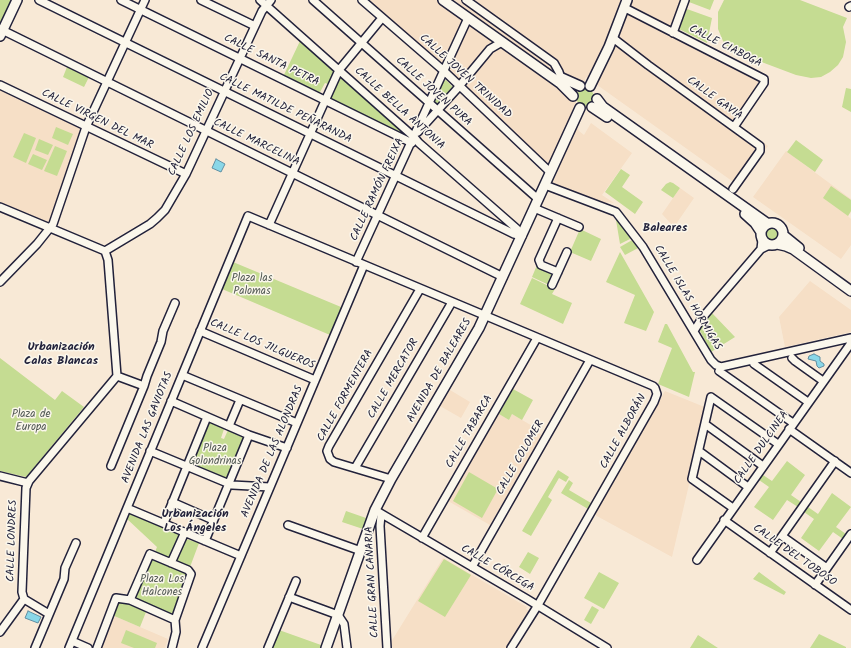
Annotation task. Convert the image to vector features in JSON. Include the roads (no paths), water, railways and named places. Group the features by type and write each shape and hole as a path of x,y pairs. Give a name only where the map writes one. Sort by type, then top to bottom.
{"main road":[{"path":"1,32 17,0"},
{"path":"443,0 560,83 573,96 575,103 580,108 584,109 592,107 597,99"},
{"path":"452,0 561,78 580,86 590,86 596,93 597,99 603,107 768,224"},
{"path":"590,86 614,38 626,2"},
{"path":"573,96 576,89 580,86"},
{"path":"592,107 748,216 755,223 766,242 793,249 851,291"},
{"name":"AVENIDA DE BALEARES","path":"326,648 360,551 391,479 484,316 503,278 580,108"},
{"path":"766,242 762,228 772,223 779,225 783,235 796,246 851,285"},
{"path":"766,242 781,240 783,235"}],"street":[{"name":"CALLE MATILDE PEÑARANDA","path":"39,0 514,234 522,236"},
{"name":"CALLE SANTA PETRA","path":"121,0 326,100 413,140"},
{"path":"0,282 37,244 50,229 55,220 86,126 145,0"},
{"path":"201,0 255,26"},
{"name":"CALLE BELLA ANTONIA","path":"260,0 269,3 413,140 517,229 522,236"},
{"name":"CALLE JOVEN PURA","path":"313,0 438,111 536,203 558,218 579,227"},
{"name":"CALLE JOVEN TRINIDAD","path":"362,0 444,71 550,172"},
{"path":"466,0 554,63 558,68 561,78"},
{"path":"673,33 685,0"},
{"name":"CALLE CIABOGA","path":"626,2 673,33 764,80 764,83 734,127"},
{"name":"CALLE LOS EMILIO","path":"105,250 157,218 164,210 186,174 262,11 269,3"},
{"path":"269,226 339,70 382,18"},
{"name":"CALLE RAMÓN FREIXA","path":"356,262 468,18"},
{"name":"CALLE MARCELINA","path":"1,32 206,130 503,278"},
{"name":"CALLE GAVIA","path":"614,38 648,65 760,146 761,149 733,189"},
{"path":"413,140 490,49 502,42"},
{"name":"CALLE VIRGEN DEL MAR","path":"0,85 186,174"},
{"name":"CALLE ISLAS HORMIGAS","path":"545,185 616,212 643,247 714,363 721,367 851,338"},
{"path":"0,207 50,229 105,250 108,260 117,376 28,483 0,476"},
{"name":"CALLE ALBORÁN","path":"248,216 653,386 657,391 657,397 538,606 511,648"},
{"name":"AVENIDA LAS GAVIOTAS","path":"69,648 248,216"},
{"path":"558,218 539,260 541,265 558,272"},
{"path":"694,331 702,318 766,242"},
{"path":"552,285 567,252"},
{"name":"AVENIDA DE LAS ALONDRAS","path":"202,648 364,265"},
{"name":"CALLE FORMENTERA","path":"391,479 332,460 327,454 328,449 420,289"},
{"name":"CALLE MERCATOR","path":"355,468 452,302"},
{"path":"111,466 144,386 161,342 163,331 175,303"},
{"path":"687,320 702,318"},
{"name":"CALLE LOS JILGUEROS","path":"200,331 315,380"},
{"name":"CALLE TABARCA","path":"422,538 537,338"},
{"name":"CALLE DULCINEA","path":"697,560 851,343"},
{"path":"792,358 823,381"},
{"name":"CALLE COLOMER","path":"472,567 590,360"},
{"path":"754,364 808,402"},
{"path":"719,371 851,473"},
{"path":"182,375 297,423"},
{"path":"117,376 144,386"},
{"path":"733,508 692,479 711,397 778,444"},
{"path":"229,426 240,400"},
{"path":"171,401 249,435 287,448"},
{"path":"164,523 207,417"},
{"path":"705,424 763,466"},
{"path":"205,540 249,435"},
{"path":"150,451 232,485 270,487"},
{"path":"699,452 748,487"},
{"path":"770,553 835,461"},
{"name":"CALLE LONDRES","path":"24,599 22,592 26,488 28,483"},
{"path":"172,502 213,520"},
{"path":"127,508 241,556"},
{"name":"CALLE CÓRCEGA","path":"378,512 608,648"},
{"name":"CALLE GRAN CANARIA","path":"378,512 387,648"},
{"name":"CALLE DEL TOBOSO","path":"724,520 851,610"},
{"path":"288,525 360,551"},
{"path":"171,563 185,532"},
{"path":"815,585 851,534"},
{"path":"782,536 827,568"},
{"path":"35,648 64,578 65,568 76,543"},
{"path":"130,600 151,551 171,563 189,571 191,575 175,620 176,632 172,648"},
{"path":"268,648 296,581"},
{"path":"289,597 338,615 344,624 348,648"},
{"path":"96,648 116,598 130,600 175,620"},
{"path":"0,632 24,599 49,614"},
{"path":"72,641 88,648"}],"water":[{"path":"216,159 225,164 221,172 212,168"},
{"path":"814,354 820,357 820,361 824,364 824,366 819,368 816,361 808,359 809,356"},
{"path":"28,611 41,617 38,623 25,618"}],"district":[{"name":"Baleares","path":"665,229"},
{"name":"Urbanización Calas Blancas","path":"61,355"},
{"name":"Urbanización Los Ángeles","path":"195,522"}],"park label":[{"name":"Plaza las Palomas","path":"252,285"},
{"name":"Plaza de Europa","path":"31,421"},
{"name":"Plaza Golondrinas","path":"215,455"},
{"name":"Plaza Los Halcones","path":"162,586"}]}
